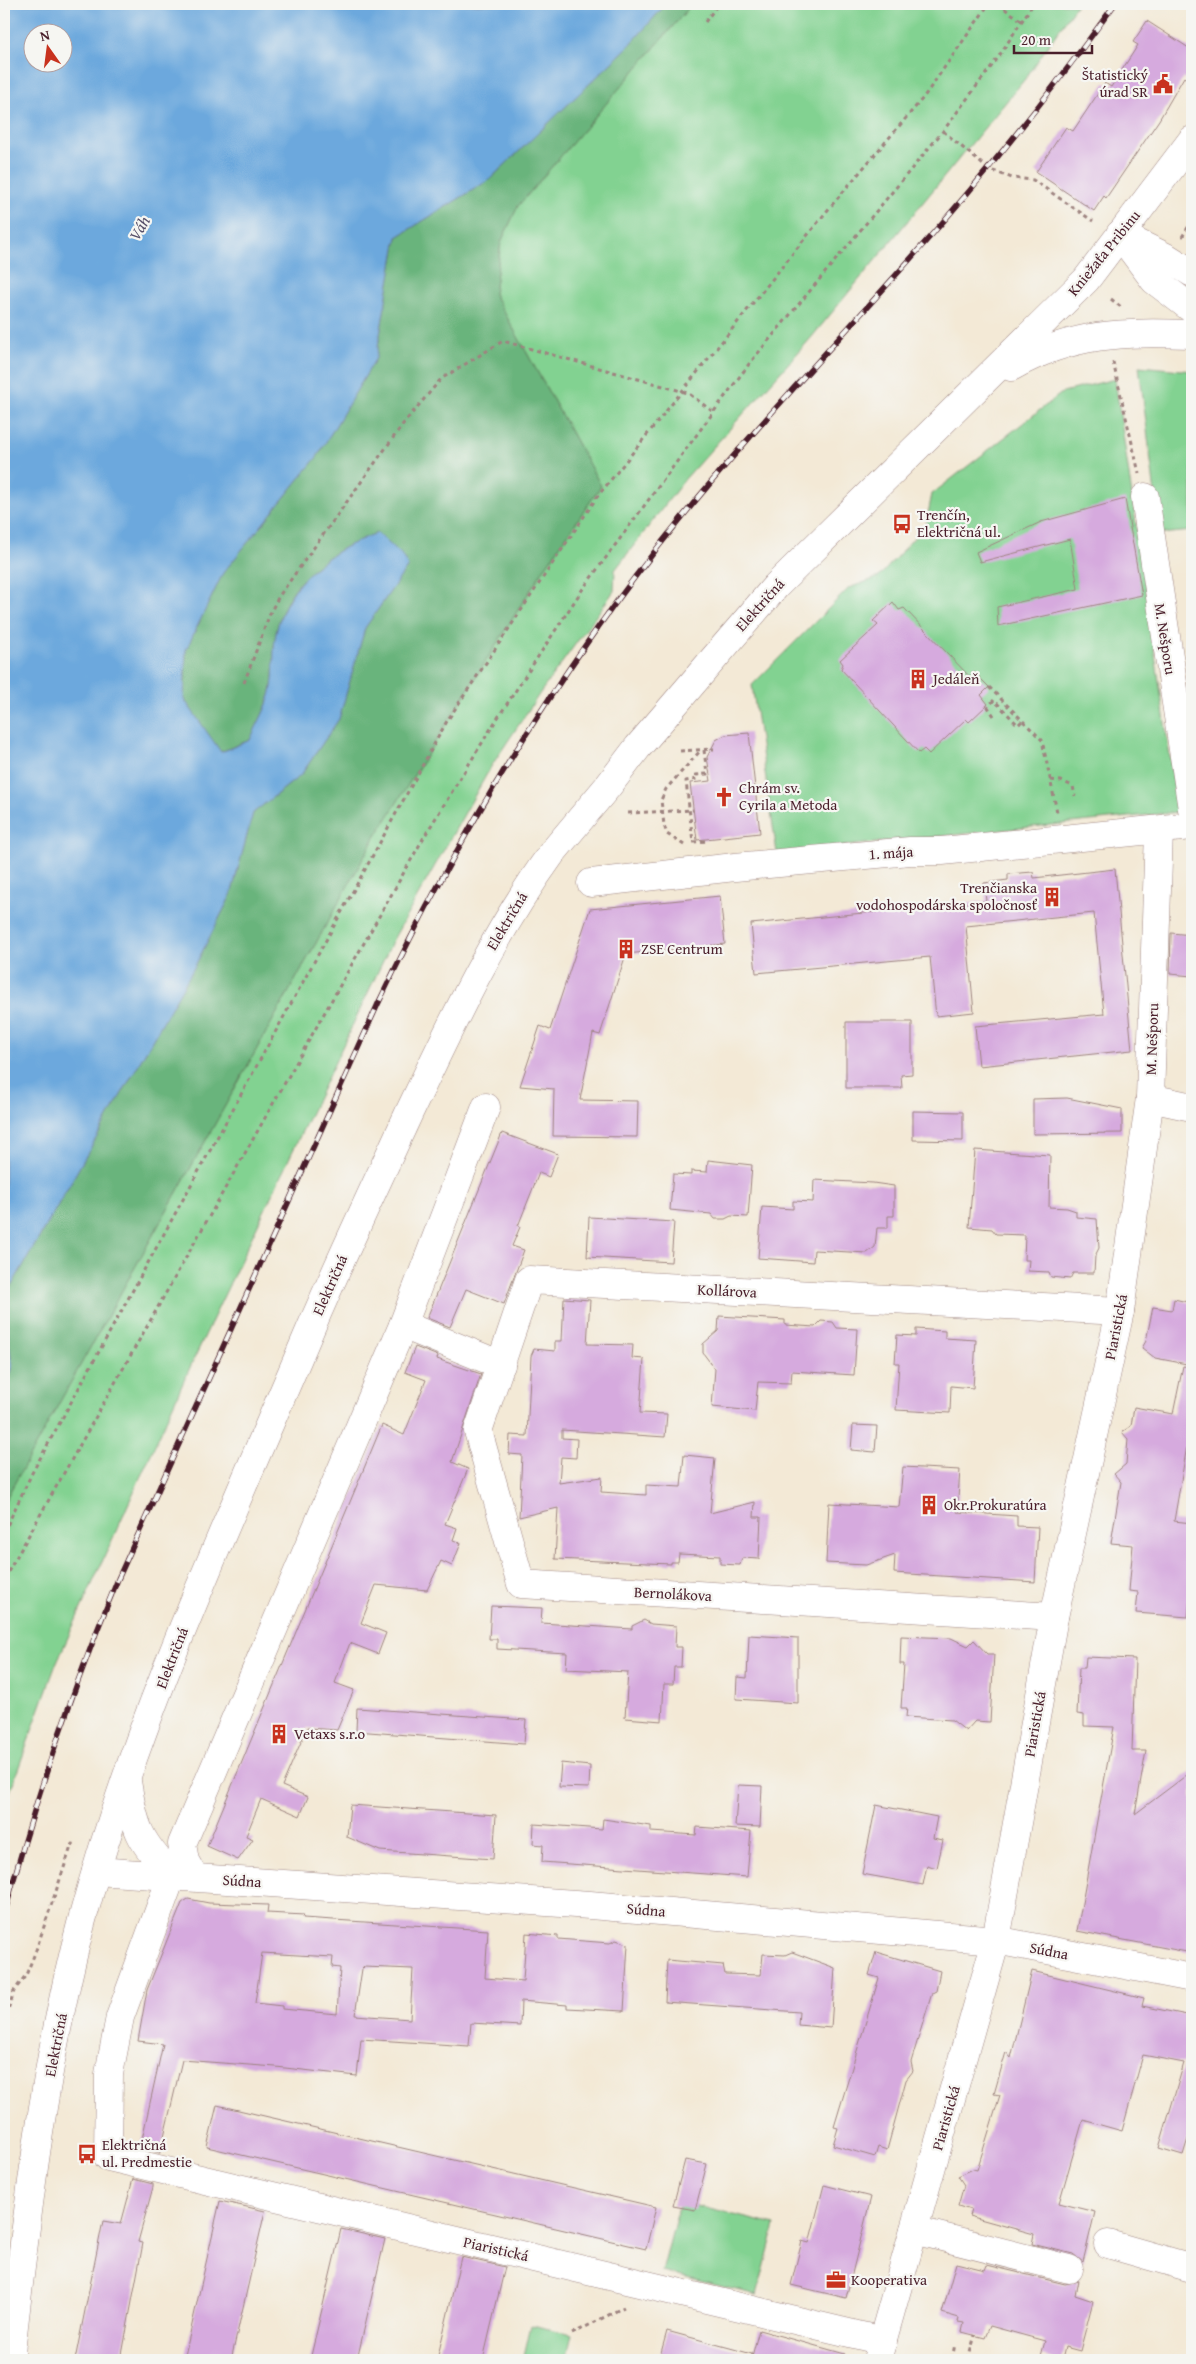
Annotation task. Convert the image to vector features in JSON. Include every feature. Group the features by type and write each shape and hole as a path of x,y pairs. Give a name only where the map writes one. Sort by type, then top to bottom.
{"street":[{"name":"Kniežaťa Pribinu","path":"986,381 1086,280 1192,140"},
{"path":"1120,234 1168,258 1192,273"},
{"path":"1120,234 1154,280 1192,309"},
{"path":"986,381 1037,352 1074,340 1130,332 1192,334"},
{"name":"Električná","path":"10,2360 37,2145 52,2060 79,1932 96,1871 174,1649 344,1251 455,1017 508,918 552,853 638,747 770,593 986,381"},
{"name":"M. Nešporu","path":"1145,497 1192,809"},
{"name":"1. mája","path":"591,884 735,867 910,851 942,851 1159,831 1192,826"},
{"name":"M. Nešporu","path":"1150,1098 1159,831"},
{"path":"1150,1098 1192,1107"},
{"name":"Piaristická","path":"183,1876 120,2017 109,2074 108,2158 880,2351 996,1940 1054,1617 1120,1312 1150,1098"},
{"path":"127,1781 131,1810 137,1831 149,1851 183,1876 185,1861 182,1844 403,1325 486,1107"},
{"name":"Kollárova","path":"501,1365 529,1280 1120,1312"},
{"path":"403,1325 501,1365"},
{"name":"Bernolákova","path":"501,1365 478,1431 521,1584 1054,1617"},
{"name":"Súdna","path":"96,1871 590,1905 996,1940 1192,1978"},
{"path":"914,2230 1069,2269"},
{"path":"1108,2244 1192,2268"}],"path":[{"path":"705,22 718,4"},
{"path":"4,1532 36,1465 447,721 598,497 831,206 923,98 989,4"},
{"path":"998,4 1022,21"},
{"path":"4,1579 424,837 495,722 582,590 712,411 806,293 943,131 997,59 1033,4"},
{"path":"943,131 988,169 1012,178 1033,180 1093,221"},
{"path":"244,683 271,611 279,596 403,424 441,379 503,341 688,393 712,411"},
{"path":"1113,359 1145,497"},
{"path":"989,687 1042,740 1062,840"},
{"path":"994,716 988,707 994,700 1018,725 1022,721"},
{"path":"680,751 714,749"},
{"path":"703,750 707,774 696,775 697,779 686,781 691,811 693,842 709,840"},
{"path":"703,750 666,789 661,800 667,834 688,848 706,846"},
{"path":"1051,780 1061,780 1073,786 1075,796"},
{"path":"628,813 691,811"},
{"path":"4,2024 14,1991 26,1975 35,1953 72,1844 76,1845"},
{"path":"572,2334 625,2307"},
{"path":"968,2360 975,2335"},
{"path":"952,2359 955,2344"}],"green space":[{"path":"666,4 692,4 518,206 501,242 494,294 601,486 540,575 374,839 4,1502 4,1393 12,1366 4,1299 196,964 231,895 253,813 301,775 339,719 365,628 408,566 377,533 342,549 312,570 289,598 281,614 275,640 273,681 270,694 266,707 250,740 220,752 184,699 186,650 223,573 317,457 376,358 397,237 489,180 629,46"},
{"path":"692,4 1077,4 1025,79 811,338 685,479 615,570 614,591 540,693 492,765 394,938 192,1363 56,1664 4,1808 4,1502 374,839 540,575 601,486 494,294 501,242 518,206"},
{"path":"1139,366 1192,371 1192,531 1160,534"},
{"path":"1115,379 1178,812 777,853 752,685 849,588 879,577 926,524 932,494 1063,392"},
{"path":"680,2202 775,2225 757,2295 662,2272"},
{"path":"531,2325 572,2334 566,2360 523,2360"}],"water":[{"name":"Váh","path":"4,4 666,4 629,46 489,180 397,237 376,358 317,457 223,573 186,650 184,699 221,752 250,740 266,707 270,694 273,680 276,633 282,614 300,583 313,570 343,549 377,533 401,554 408,566 365,628 339,719 301,775 253,813 231,895 196,964 4,1299"},
{"path":"4,1303 12,1366 4,1393"}],"building":[{"path":"1147,21 1192,50 1192,84 1184,77 1159,120 1106,198 1104,196 1094,211 1036,172 1066,127 1073,131 1105,83 1111,87 1138,45 1133,42"},
{"path":"1125,499 1142,595 998,626 997,607 1078,589 1070,539 980,562 976,552 1041,522"},
{"name":"Jedáleň","path":"893,602 899,610 904,608 969,676 974,672 989,687 981,695 988,704 969,722 966,719 929,754 924,749 919,753 841,669 843,664 840,660 878,625 873,621"},
{"name":"Chrám sv. Cyrila a Metoda","path":"749,733 760,833 697,840 690,783 711,781 707,757 716,740 725,735"},
{"path":"1115,869 1132,1050 979,1066 975,1026 1104,1014 1094,913 966,926 974,1012 936,1016 930,957 756,973 751,924 986,901 984,883 1008,880 1008,874 1033,872 1034,878"},
{"path":"720,896 725,944 626,954 600,1035 593,1033 580,1100 638,1101 637,1137 553,1136 554,1089 520,1086 540,1026 550,1030 590,909"},
{"path":"1171,933 1192,935 1192,976 1170,974"},
{"path":"846,1022 912,1022 912,1074 901,1075 902,1088 846,1088"},
{"path":"1067,1098 1122,1109 1122,1133 1033,1134 1033,1099"},
{"path":"913,1111 963,1112 963,1141 913,1140"},
{"path":"502,1133 558,1154 549,1177 539,1173 518,1226 520,1227 512,1246 524,1250 504,1304 466,1289 450,1327 427,1318"},
{"path":"975,1150 1050,1155 1049,1207 1067,1208 1076,1211 1076,1217 1097,1219 1099,1248 1095,1256 1094,1273 1073,1273 1070,1279 1051,1277 1049,1272 1028,1271 1029,1260 1024,1260 1025,1235 996,1234 992,1229 969,1227"},
{"path":"708,1160 752,1165 748,1217 731,1216 725,1219 715,1219 711,1214 670,1210 673,1174 691,1175 691,1171 707,1172"},
{"path":"814,1180 894,1186 894,1216 888,1216 888,1228 877,1228 875,1247 867,1253 814,1250 813,1262 758,1258 762,1207 793,1209 793,1201 813,1202"},
{"path":"589,1217 674,1222 671,1262 587,1257"},
{"path":"564,1298 590,1300 587,1344 633,1345 632,1358 644,1359 640,1413 667,1414 665,1437 562,1430 562,1438 577,1439 576,1458 561,1457 559,1483 602,1477 601,1492 646,1495 646,1485 681,1487 684,1455 715,1458 710,1513 755,1502 754,1517 761,1517 759,1559 742,1558 740,1565 720,1564 720,1556 679,1554 678,1562 671,1562 671,1564 555,1559 558,1508 519,1517 522,1455 509,1454 510,1435 527,1436 531,1356 534,1349 555,1351 555,1341 562,1341"},
{"path":"1174,1299 1192,1303 1192,1365 1155,1358 1142,1348 1146,1341 1153,1307 1172,1310"},
{"path":"719,1316 785,1320 785,1325 815,1327 821,1321 833,1322 837,1328 857,1329 854,1375 792,1371 791,1383 758,1382 755,1411 712,1407 715,1369 703,1353 703,1344 718,1331"},
{"path":"916,1329 945,1331 945,1338 976,1340 973,1388 951,1386 950,1413 896,1410 899,1363 895,1363 897,1335 916,1336"},
{"path":"415,1347 438,1356 437,1359 481,1374 452,1462 468,1469 445,1524 457,1528 453,1540 461,1543 452,1566 441,1561 427,1590 376,1585 361,1623 386,1633 378,1654 350,1643 335,1683 354,1690 337,1730 307,1728 282,1786 308,1797 300,1816 261,1799 246,1836 253,1839 238,1860 207,1846 382,1425 404,1435 426,1380 405,1372"},
{"path":"1183,1366 1192,1367 1192,1417 1174,1521 1192,1523 1192,1596 1190,1596 1188,1617 1136,1613 1138,1592 1129,1591 1133,1545 1111,1543 1121,1482 1114,1474 1126,1464 1128,1439 1122,1432 1131,1426 1134,1407 1173,1414"},
{"path":"853,1425 877,1426 875,1452 851,1450"},
{"path":"903,1467 960,1470 957,1512 1017,1516 1017,1526 1038,1527 1035,1582 894,1573 895,1555 866,1565 826,1563 829,1503 899,1507"},
{"path":"491,1606 542,1608 541,1623 632,1629 632,1626 644,1620 651,1624 676,1626 675,1647 682,1647 681,1667 674,1667 673,1684 664,1684 662,1721 625,1718 628,1672 566,1669 567,1653 497,1649 497,1639 489,1639"},
{"path":"749,1635 798,1638 798,1703 736,1699 737,1677 747,1678"},
{"path":"901,1636 951,1638 968,1646 974,1640 987,1654 994,1654 990,1722 975,1721 966,1731 952,1720 906,1717 907,1708 901,1708 904,1664 900,1664"},
{"path":"1086,1657 1135,1659 1132,1751 1146,1751 1135,1814 1192,1771 1192,1953 1077,1931 1114,1727 1084,1726 1084,1715 1077,1714 1079,1668 1085,1668"},
{"path":"357,1708 526,1720 524,1744 356,1731"},
{"path":"561,1763 590,1766 589,1788 559,1787"},
{"path":"738,1785 762,1786 760,1827 735,1826"},
{"path":"350,1805 496,1815 493,1859 380,1851 347,1837"},
{"path":"876,1805 937,1817 933,1838 943,1840 937,1868 927,1865 923,1885 862,1874"},
{"path":"603,1819 651,1826 651,1832 696,1835 697,1827 751,1831 747,1877 542,1862 543,1845 533,1844 534,1824 602,1829"},
{"path":"188,1899 209,1903 268,1905 267,1913 304,1915 303,1918 488,1930 485,1978 523,1981 526,1933 558,1936 558,1939 610,1943 616,1940 628,1944 624,2011 567,2008 567,2005 521,2001 520,2026 471,2023 469,2046 361,2039 357,2076 276,2067 182,2060 160,2153 140,2148 163,2044 138,2041 147,1990 182,1903","holes":["262,1953 333,1957 332,1967 340,1968 337,2014 282,2009 282,2006 255,2003","364,1967 413,1969 410,2019 355,2015 362,1969"]},
{"path":"792,1952 835,1968 831,2028 798,2025 799,2012 665,2002 667,1960 723,1965 725,1974 761,1975 763,1954 785,1955"},
{"path":"876,1952 940,1971 936,1991 932,1993 911,2062 913,2071 906,2080 887,2150 878,2147 875,2157 833,2145 838,2128 834,2127 879,1978 869,1975"},
{"path":"1032,1971 1144,1998 1142,2006 1192,2016 1192,2126 1183,2155 1159,2148 1184,2063 1143,2055 1122,2131 1083,2120 1059,2203 1095,2212 1083,2262 1073,2254 1032,2244 1034,2234 969,2216 971,2210 958,2206 964,2185 958,2176 973,2169 977,2170 1000,2095 994,2094 1006,2052 1011,2058"},
{"path":"217,2105 656,2207 646,2249 207,2147"},
{"path":"685,2160 707,2164 695,2210 673,2206"},
{"path":"133,2179 153,2184 153,2187 138,2242 143,2243 121,2360 75,2360 103,2221 121,2224"},
{"path":"824,2185 871,2197 846,2298 791,2285 802,2241 809,2243"},
{"path":"220,2201 265,2211 231,2360 184,2360"},
{"path":"341,2229 385,2239 357,2360 310,2360"},
{"path":"461,2257 505,2267 483,2360 437,2360"},
{"path":"956,2263 985,2270 987,2265 1065,2284 1078,2281 1075,2295 1093,2301 1080,2351 1065,2347 1062,2360 1055,2360 1041,2356 1045,2341 990,2326 985,2338 962,2332 964,2323 958,2322 959,2318 942,2313"},
{"path":"759,2330 845,2354 844,2360 751,2360"},
{"path":"667,2331 752,2354 751,2360 659,2360"}],"railway":[{"path":"4,1915 28,1829 55,1745 118,1579 378,1004 410,939 479,812 555,690 638,573 715,478 915,254 992,164 1034,112 1115,4"}],"place":[{"name":"Štatistický úrad SR","path":"1163,84"},
{"name":"Trenčín, Električná ul.","path":"902,524"},
{"name":"Jedáleň","path":"918,679"},
{"name":"Chrám sv. Cyrila a Metoda","path":"724,797"},
{"name":"Trenčianska vodohospodárska spoločnosť","path":"1052,897"},
{"name":"ZSE Centrum","path":"626,949"},
{"name":"Okr.Prokuratúra","path":"929,1505"},
{"name":"Vetaxs s.r.o","path":"279,1734"},
{"name":"Električná ul. Predmestie","path":"87,2154"},
{"name":"Kooperativa","path":"836,2280"}]}
